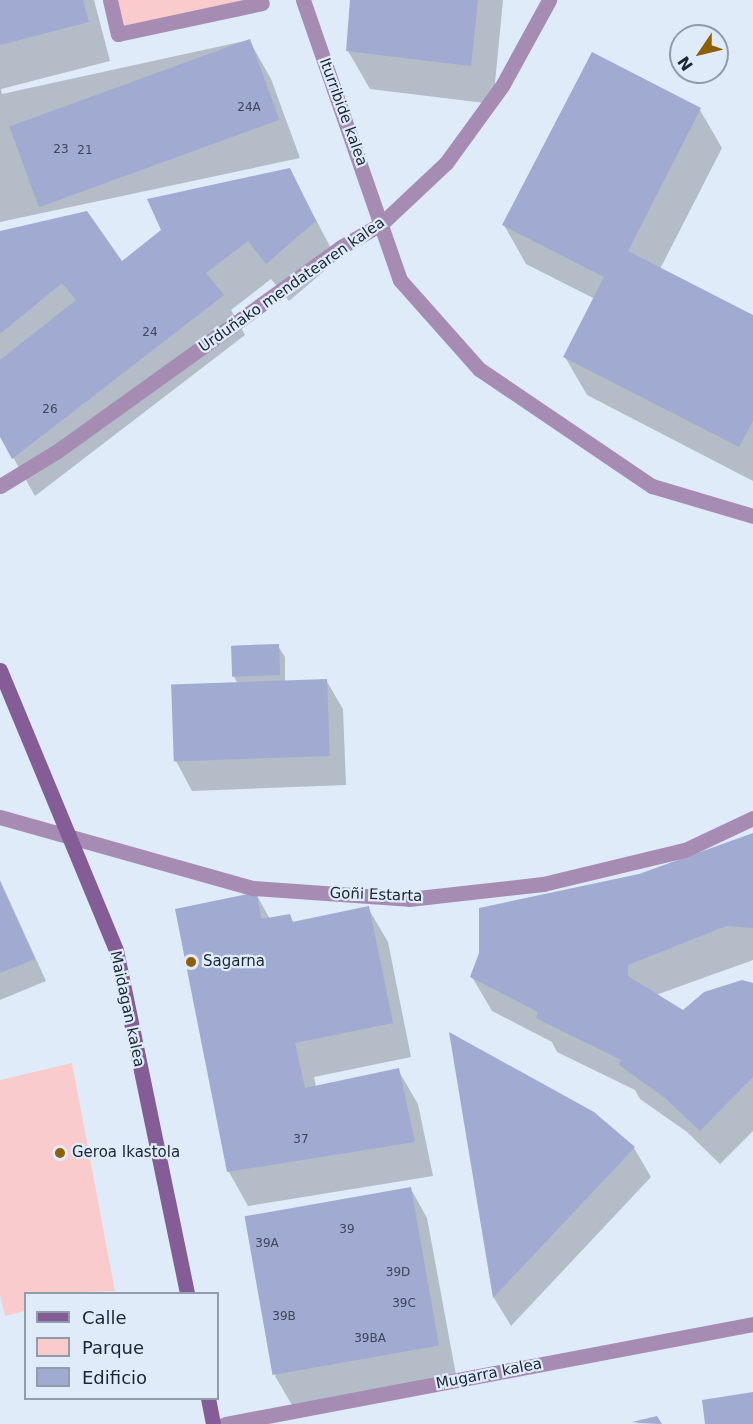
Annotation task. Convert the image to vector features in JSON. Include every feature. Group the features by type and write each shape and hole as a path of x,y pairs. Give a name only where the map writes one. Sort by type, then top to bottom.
{"street":[{"path":"110,0 118,34 262,3"},
{"name":"Iturribide kalea","path":"303,0 400,280 479,369 652,486 753,516"},
{"name":"Urduñako mendatearen kalea","path":"0,486 56,452 341,247 381,224 446,163 502,86 549,0"},
{"name":"Maidagan kalea","path":"0,670 116,950 187,1292"},
{"name":"Goñi Estarta","path":"0,817 253,888 410,899 554,881 685,850 753,818"},
{"name":"Mugarra kalea","path":"225,1424 753,1324"},
{"path":"208,1400 213,1424"}],"green space":[{"path":"110,0 260,0 118,34"},
{"path":"72,1063 115,1291 24,1292 24,1311 5,1316 0,1295 0,1080"}],"building":[{"path":"0,0 83,0 89,22 0,45"},
{"path":"350,0 478,0 471,66 346,51"},
{"path":"250,39 279,120 39,207 9,127"},
{"path":"592,52 701,108 628,251 753,315 753,421 739,447 563,357 604,277 502,225"},
{"path":"290,168 316,221 266,264 248,241 206,273 224,295 12,459 0,437 0,360 76,300 62,283 0,334 0,231 87,211 122,261 161,230 147,199"},
{"path":"279,644 280,675 232,677 231,646"},
{"path":"327,679 330,756 174,761 171,684"},
{"path":"753,833 753,928 726,926 628,965 628,976 683,1010 704,992 742,980 753,983 753,1077 700,1131 665,1098 619,1065 621,1060 536,1018 538,1012 470,977 479,953 479,908 639,874"},
{"path":"0,882 35,959 0,973"},
{"path":"257,892 261,919 290,914 292,922 369,906 393,1023 295,1043 305,1088 399,1068 415,1142 227,1172 175,909"},
{"path":"449,1032 594,1112 635,1147 493,1298"},
{"path":"411,1187 439,1346 273,1375 245,1216"},
{"path":"753,1392 753,1424 705,1424 702,1400"},
{"path":"657,1416 662,1424 632,1422"}],"place":[{"name":"Sagarna","path":"191,962"},
{"name":"Geroa Ikastola","path":"60,1153"}]}
